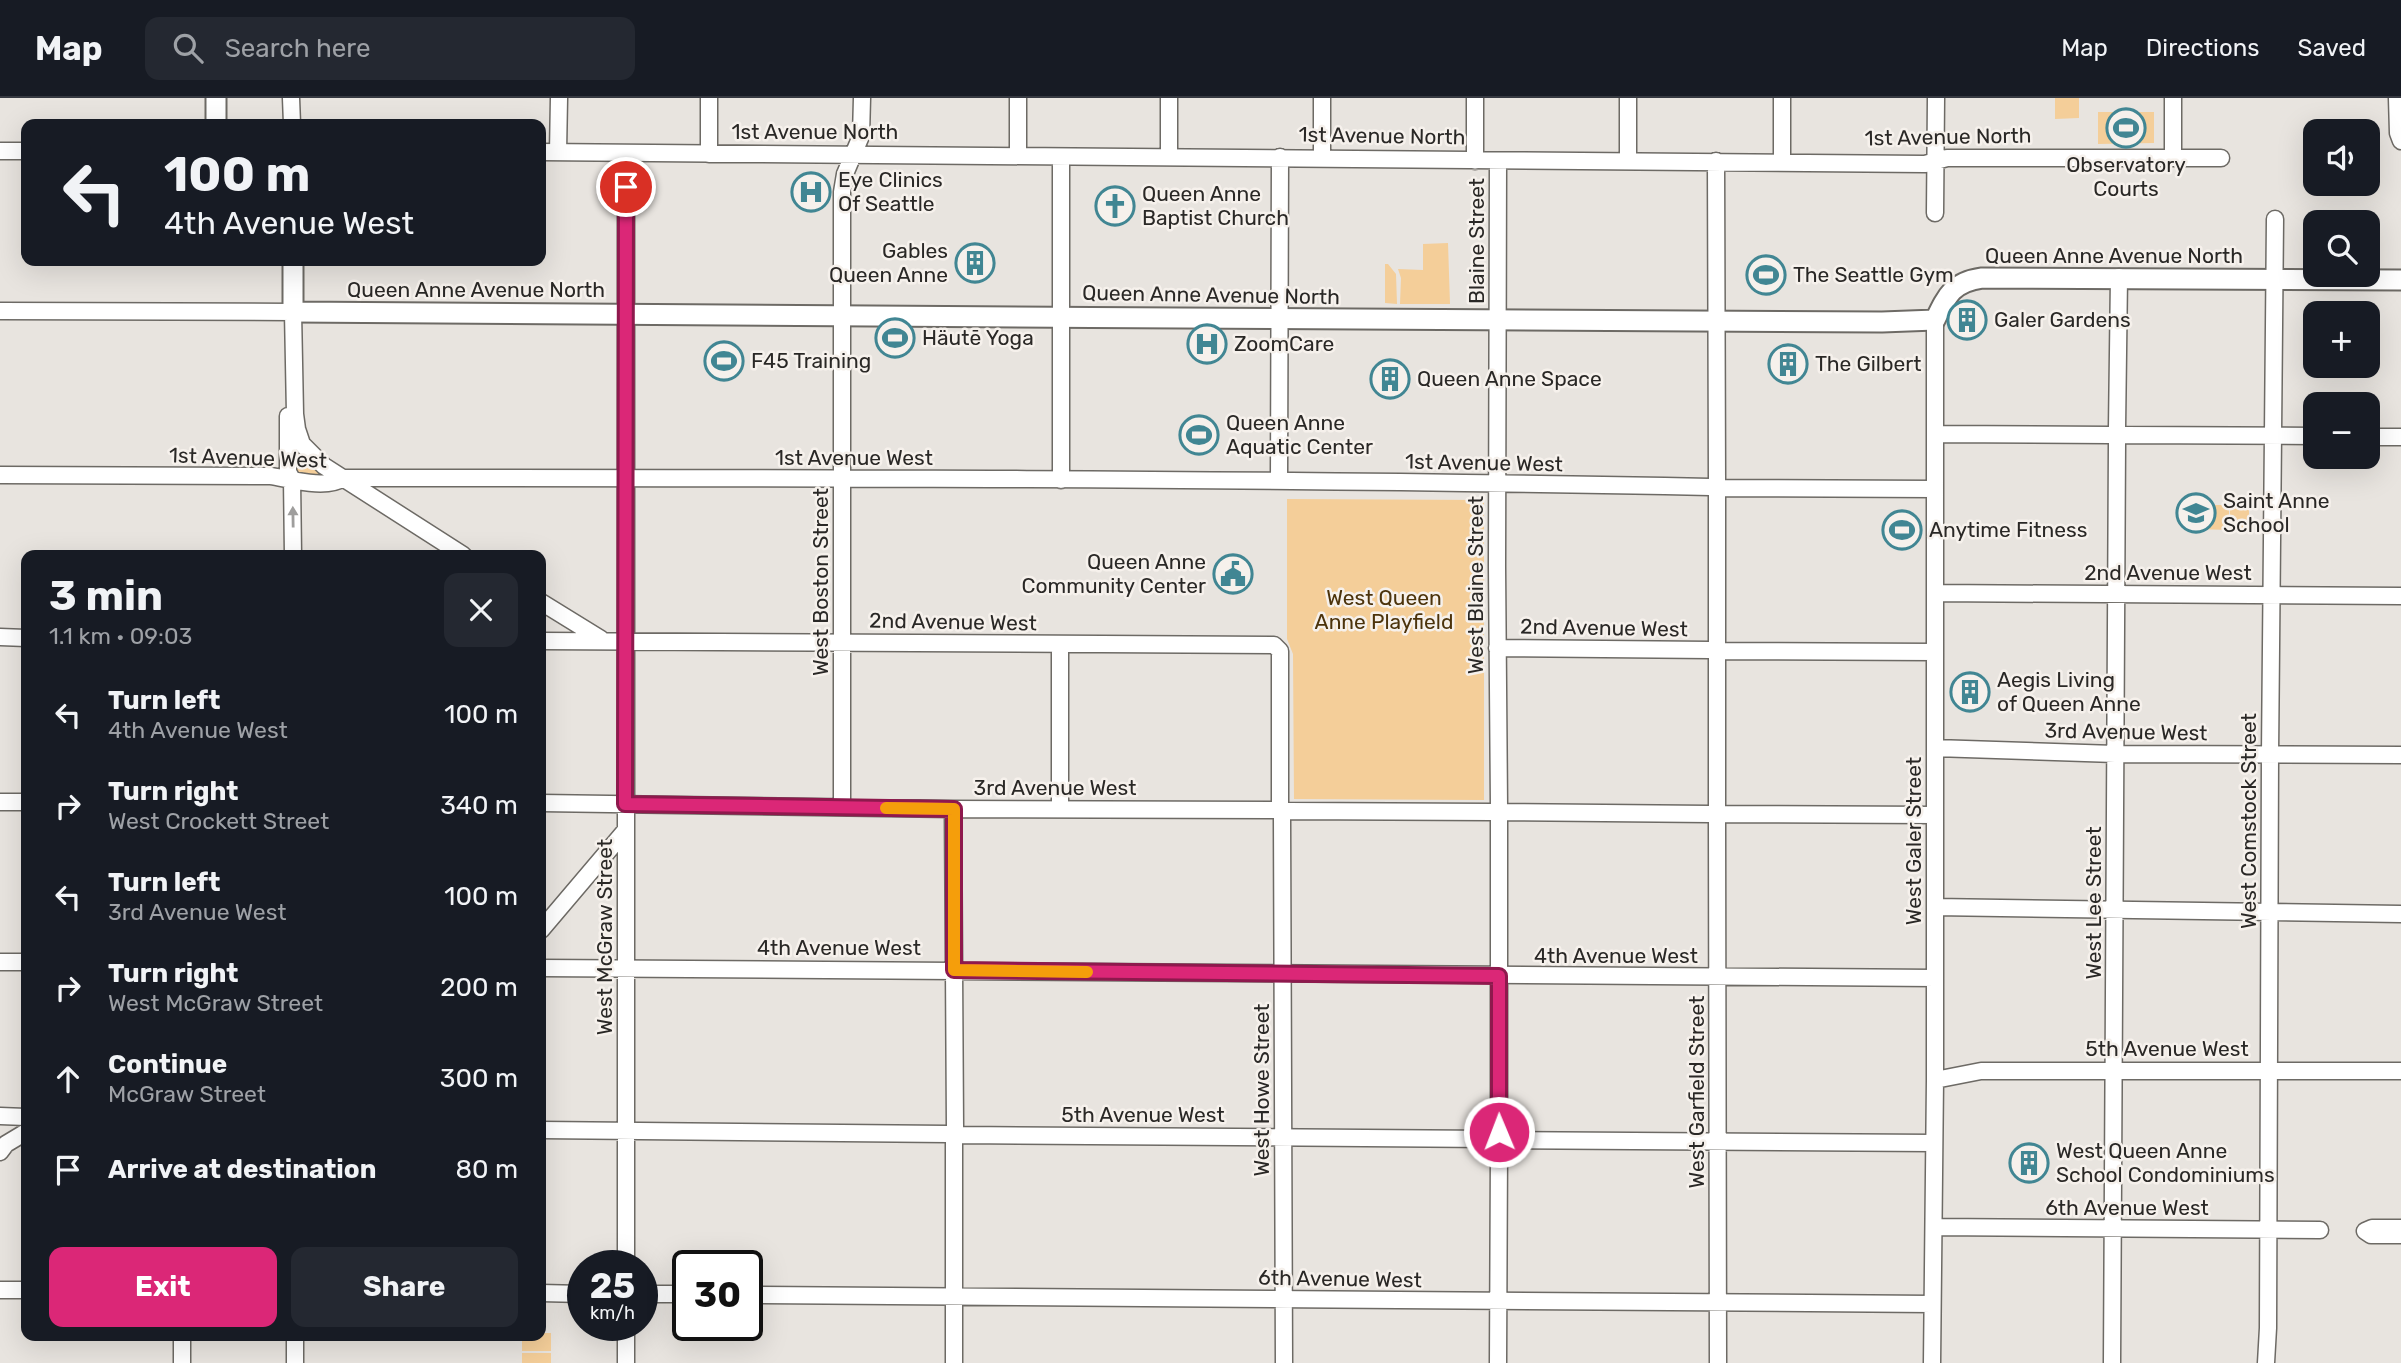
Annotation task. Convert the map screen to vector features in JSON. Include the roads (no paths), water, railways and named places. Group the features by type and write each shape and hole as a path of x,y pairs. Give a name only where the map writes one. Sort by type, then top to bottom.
{"main road":[{"path":"216,101 216,119"},
{"path":"216,101 221,119"},
{"path":"293,266 293,312"},
{"name":"Queen Anne Avenue North","path":"293,312 1061,316 1498,322 1935,320 1950,292 1970,279 2119,277 2401,280"}],"street":[{"path":"291,98 292,119"},
{"path":"558,152 559,98"},
{"path":"709,98 709,154"},
{"name":"West Boston Street","path":"842,807 842,192 845,174 861,136 862,98"},
{"path":"1017,98 1018,156"},
{"path":"1169,98 1169,157"},
{"path":"1322,98 1322,157"},
{"name":"Blaine Street","path":"1475,98 1475,160"},
{"path":"1628,160 1629,98"},
{"path":"1782,98 1782,161"},
{"path":"1935,213 1936,98"},
{"path":"2172,158 2173,98"},
{"path":"2397,98 2401,141"},
{"path":"0,151 21,151"},
{"name":"1st Avenue North","path":"546,152 1925,164 1948,158 2221,158"},
{"name":"West McGraw Street","path":"626,153 626,1250"},
{"path":"1061,157 1061,480"},
{"path":"1279,481 1280,157"},
{"name":"Blaine Street","path":"1498,160 1498,322"},
{"name":"West Garfield Street","path":"1716,162 1718,1363"},
{"name":"West Comstock Street","path":"2266,1363 2276,219"},
{"name":"West Lee Street","path":"2112,1363 2119,277"},
{"name":"Queen Anne Avenue North","path":"0,311 293,312"},
{"path":"293,312 293,375 297,429 302,444 324,466 455,550"},
{"name":"West Galer Street","path":"1932,1363 1935,1080 1935,320"},
{"name":"West Blaine Street","path":"1498,322 1498,1363"},
{"path":"293,375 288,395 288,472 292,479 293,550"},
{"path":"1935,434 2303,436"},
{"path":"2380,437 2401,437"},
{"name":"1st Avenue West","path":"0,475 271,476 298,482 337,482 343,478 625,478 1279,481 1935,489"},
{"name":"2nd Avenue West","path":"1935,593 2401,596"},
{"path":"546,605 604,640"},
{"path":"0,637 21,638"},
{"path":"546,640 604,640"},
{"name":"2nd Avenue West","path":"604,640 1274,645 1279,648"},
{"path":"1060,644 1060,809"},
{"name":"West Howe Street","path":"1279,648 1284,1363"},
{"name":"2nd Avenue West","path":"1497,649 1935,652"},
{"name":"3rd Avenue West","path":"1935,748 2115,754 2401,755"},
{"path":"0,802 21,802"},
{"name":"3rd Avenue West","path":"546,803 954,809 1935,815"},
{"path":"954,809 954,1363"},
{"path":"546,924 625,831"},
{"path":"1935,907 2401,914"},
{"path":"0,962 21,962"},
{"name":"4th Avenue West","path":"546,968 1935,978"},
{"name":"5th Avenue West","path":"1935,1080 1981,1071 2401,1071"},
{"path":"0,1116 21,1117"},
{"name":"5th Avenue West","path":"546,1130 1934,1143"},
{"path":"0,1152 6,1144 21,1135"},
{"name":"6th Avenue West","path":"1934,1227 2320,1230"},
{"path":"2401,1228 2372,1228 2365,1231 2371,1235 2401,1235"},
{"path":"0,1290 21,1290"},
{"path":"546,1293 567,1294"},
{"name":"6th Avenue West","path":"763,1295 1932,1304"},
{"path":"182,1341 182,1363"},
{"path":"295,1341 295,1363"},
{"path":"626,1341 626,1363"}],"place":[{"name":"Observatory Courts","path":"2126,128"},
{"name":"Eye Clinics Of Seattle","path":"811,192"},
{"name":"Queen Anne Baptist Church","path":"1115,206"},
{"name":"Gables Queen Anne","path":"975,263"},
{"name":"The Seattle Gym","path":"1766,275"},
{"name":"Galer Gardens","path":"1967,320"},
{"name":"Häutē Yoga","path":"895,338"},
{"name":"ZoomCare","path":"1207,344"},
{"name":"F45 Training","path":"724,361"},
{"name":"The Gilbert","path":"1788,364"},
{"name":"Queen Anne Space","path":"1390,379"},
{"name":"Queen Anne Aquatic Center","path":"1199,435"},
{"name":"Saint Anne School","path":"2196,513"},
{"name":"Anytime Fitness","path":"1902,530"},
{"name":"Queen Anne Community Center","path":"1233,574"},
{"name":"Aegis Living of Queen Anne","path":"1970,692"},
{"name":"West Queen Anne School Condominiums","path":"2029,1163"}],"park label":[{"name":"West Queen Anne Playfield","path":"1384,610"}]}
